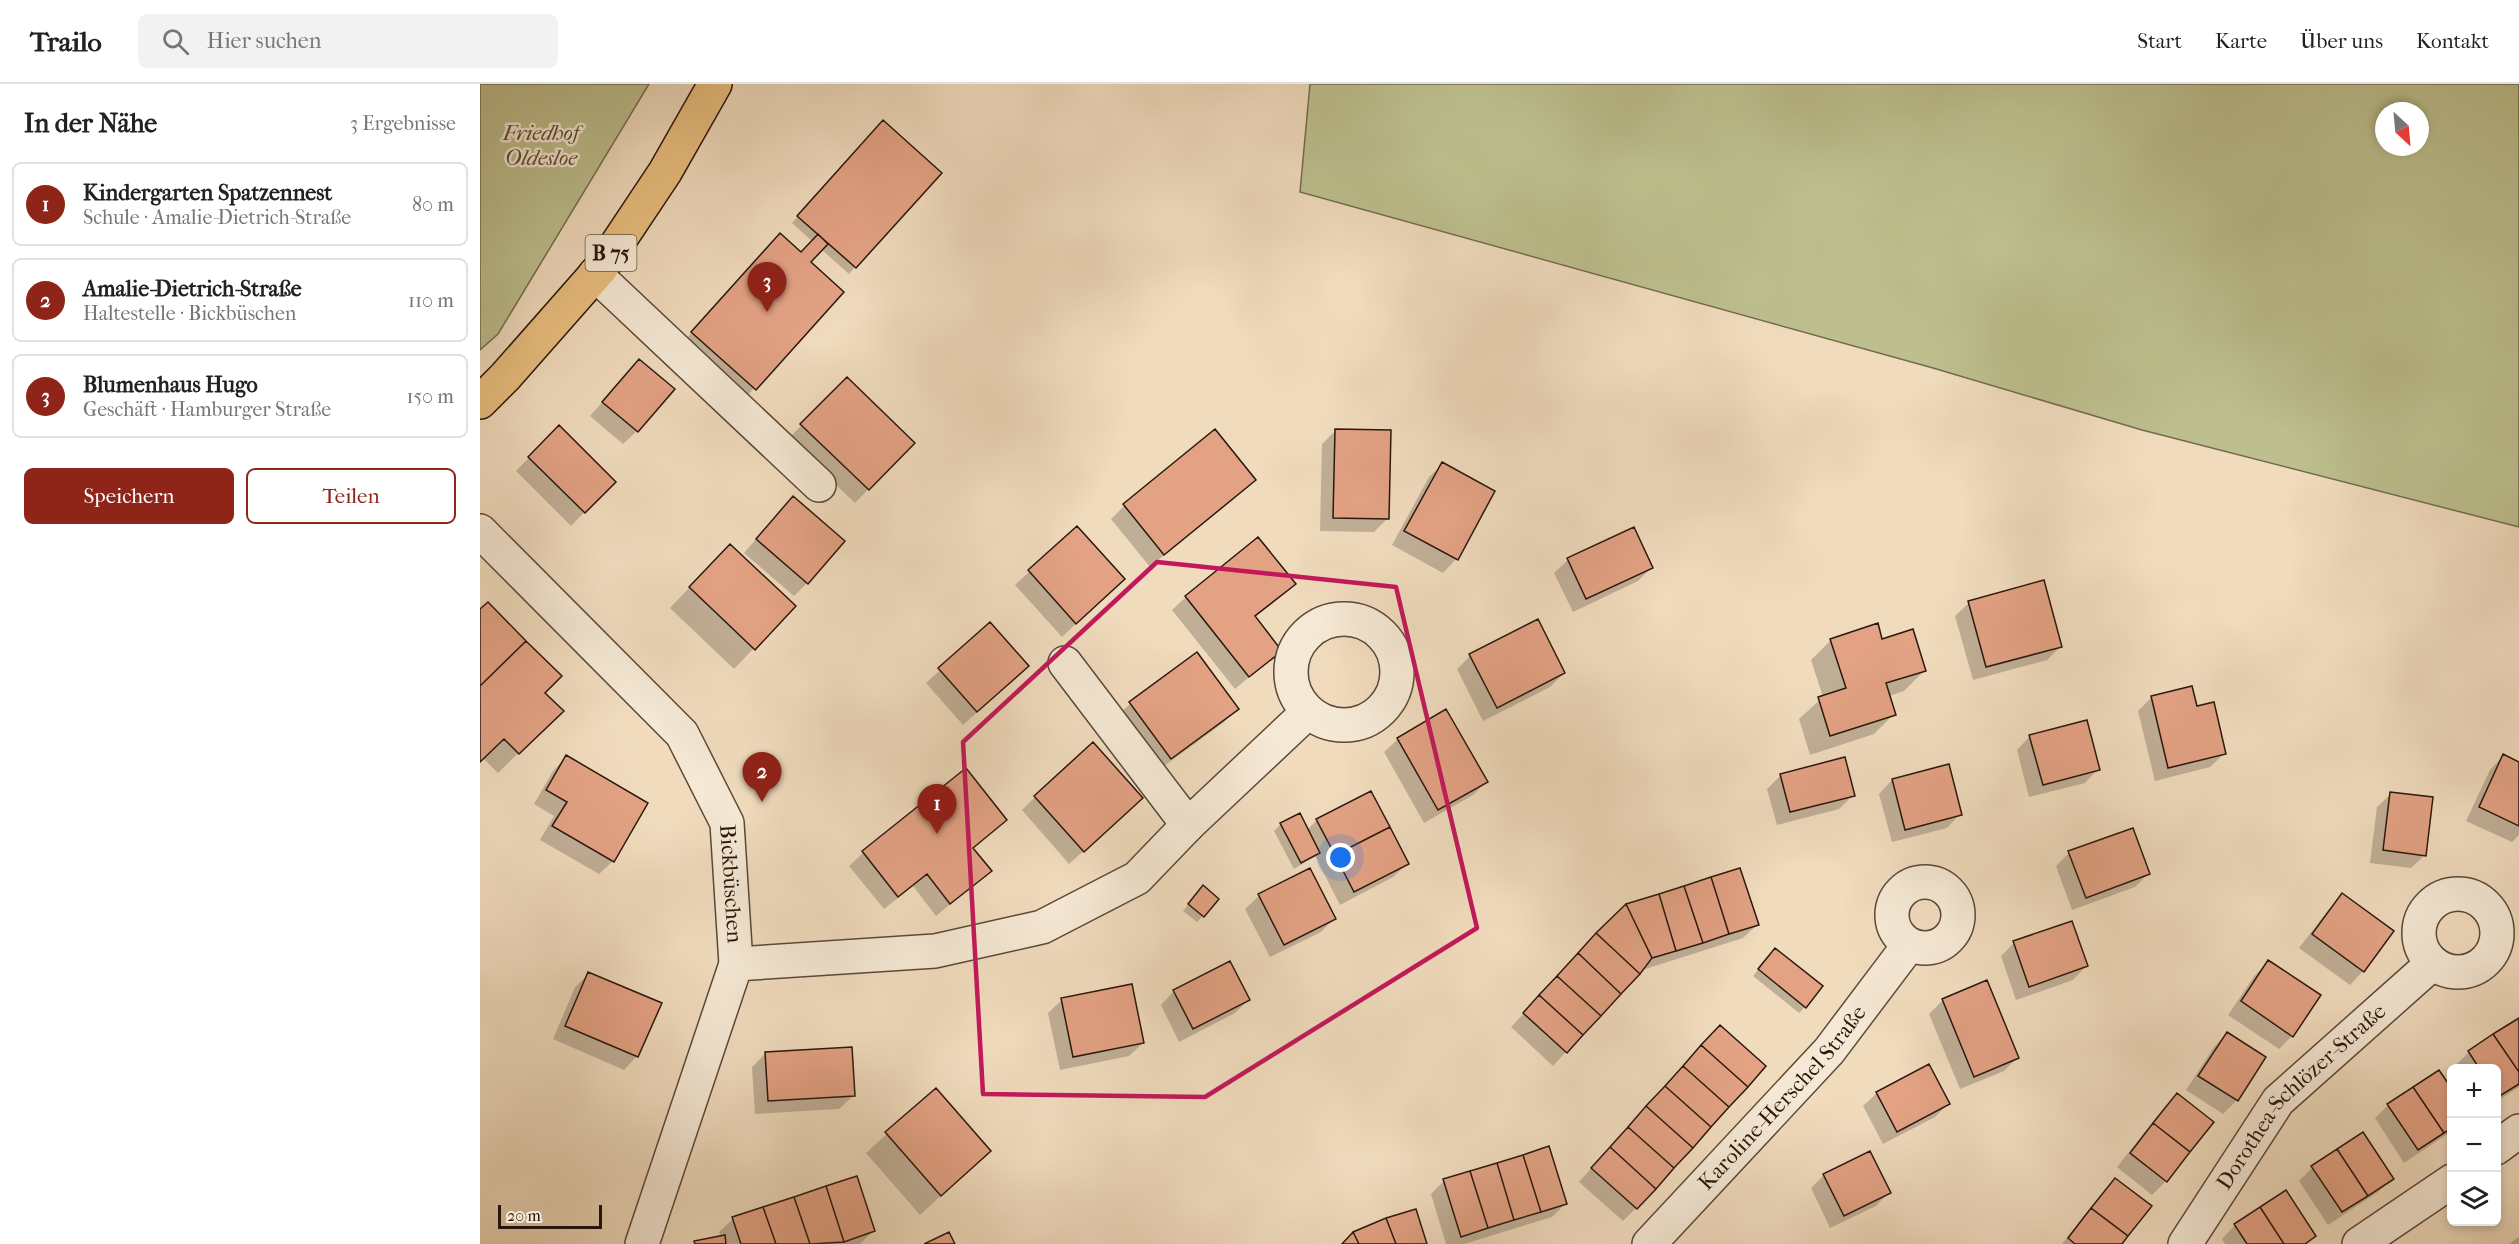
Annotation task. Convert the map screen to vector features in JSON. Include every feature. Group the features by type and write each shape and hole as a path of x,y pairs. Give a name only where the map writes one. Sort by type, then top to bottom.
{"main road":[{"name":"B 75","path":"480,402 505,377 595,274 665,172 715,84"}],"street":[{"path":"595,274 819,485"},
{"name":"Bickbüschen","path":"480,531 682,734 727,823 736,964 642,1244"},
{"path":"1065,663 1188,825"},
{"path":"736,964 935,951 1042,927 1137,878 1188,825 1308,712"},
{"path":"2464,895 2482,903 2508,936 2494,947 2479,965 2456,972 2433,963 2424,953 2419,940 2419,927 2424,914 2432,904 2444,897 2464,895"},
{"name":"Karoline-Herschel Straße","path":"1649,1244 1829,1051 1909,945"},
{"name":"Dorothea-Schlözer-Straße","path":"2185,1244 2278,1101 2433,963"},
{"path":"2501,1144 2519,1131"},
{"path":"2359,1244 2447,1184"}],"highlighted area":[{"path":"1157,562 1396,587 1477,928 1205,1097 983,1094 963,742"}],"green space":[{"name":"Friedhof Oldesloe","path":"480,84 649,84 498,334 480,350"},
{"path":"1310,84 2519,84 2519,527 2142,430 1933,368 1300,192"}],"building":[{"path":"883,120 942,173 856,268 797,216"},
{"path":"780,233 801,252 818,234 828,244 811,262 844,292 756,390 691,332"},
{"path":"639,359 675,389 638,432 602,402"},
{"path":"847,377 915,443 869,490 800,424"},
{"path":"559,425 616,482 585,513 528,457"},
{"path":"1215,429 1256,480 1164,555 1123,504"},
{"path":"1335,429 1391,430 1389,519 1333,518"},
{"path":"1442,462 1495,491 1458,560 1404,531"},
{"path":"793,496 845,541 808,584 756,539"},
{"path":"1077,526 1125,579 1076,624 1028,570"},
{"path":"1634,527 1653,568 1586,599 1567,558"},
{"path":"1258,537 1296,584 1255,616 1282,651 1249,677 1185,596"},
{"path":"730,544 796,606 755,650 689,587"},
{"path":"2044,580 2062,647 1986,667 1968,601"},
{"path":"488,602 526,641 480,686 480,609"},
{"path":"1538,619 1565,673 1497,708 1469,654"},
{"path":"990,622 1029,666 977,712 938,668"},
{"path":"1878,623 1882,639 1913,629 1926,671 1886,683 1896,715 1830,736 1818,697 1846,688 1830,639"},
{"path":"526,641 562,676 545,693 564,711 519,754 504,739 480,762 480,686"},
{"path":"1197,652 1239,709 1171,759 1129,702"},
{"path":"2192,686 2197,706 2214,702 2226,754 2168,768 2151,696"},
{"path":"1446,709 1488,782 1438,810 1397,738"},
{"path":"2087,720 2100,770 2043,785 2029,735"},
{"path":"1093,742 1143,798 1084,852 1034,796"},
{"path":"2503,754 2519,762 2519,826 2479,807"},
{"path":"566,755 648,803 614,862 552,826 567,802 546,790"},
{"path":"1845,757 1855,796 1790,812 1780,774"},
{"path":"1949,764 1962,815 1905,830 1892,779"},
{"path":"966,768 1007,820 973,848 992,871 950,904 927,874 898,897 862,851"},
{"path":"1371,791 1390,827 1335,855 1316,819"},
{"path":"2390,792 2433,797 2426,856 2383,850"},
{"path":"1300,813 1320,853 1301,863 1280,823"},
{"path":"1390,827 1409,864 1354,892 1335,855"},
{"path":"2133,828 2150,874 2086,898 2068,851"},
{"path":"1310,868 1336,919 1284,945 1258,894"},
{"path":"1740,868 1759,925 1729,934 1711,877"},
{"path":"1711,877 1729,934 1703,943 1684,886"},
{"path":"1203,885 1219,899 1204,917 1188,904"},
{"path":"1684,886 1703,943 1676,951 1659,894"},
{"path":"2342,893 2394,931 2364,972 2312,934"},
{"path":"1659,894 1676,951 1652,958 1626,904"},
{"path":"1626,904 1652,958 1640,974 1596,933"},
{"path":"2072,921 2088,966 2029,987 2013,941"},
{"path":"1596,933 1640,974 1621,994 1578,953"},
{"path":"1775,948 1823,986 1806,1008 1758,969"},
{"path":"1578,953 1621,994 1601,1016 1557,976"},
{"path":"2268,960 2321,995 2293,1037 2241,1001"},
{"path":"1230,961 1250,1000 1193,1029 1173,990"},
{"path":"588,972 662,1003 638,1057 565,1026"},
{"path":"1557,976 1601,1016 1583,1035 1539,995"},
{"path":"1987,980 2019,1058 1974,1077 1942,999"},
{"path":"1132,984 1144,1043 1073,1057 1061,998"},
{"path":"1539,995 1583,1035 1567,1053 1523,1013"},
{"path":"2519,1018 2519,1072 2493,1034"},
{"path":"1720,1025 1766,1066 1748,1087 1701,1045"},
{"path":"2227,1032 2266,1057 2238,1101 2198,1076"},
{"path":"2493,1034 2519,1072 2519,1084 2501,1095 2501,1064 2476,1064 2468,1051"},
{"path":"1701,1045 1748,1087 1729,1107 1683,1066"},
{"path":"852,1047 855,1096 768,1101 765,1052"},
{"path":"1929,1064 1950,1104 1897,1132 1876,1092"},
{"path":"1683,1066 1729,1107 1711,1127 1665,1086"},
{"path":"2439,1070 2447,1082 2447,1131 2444,1133 2413,1087"},
{"path":"1665,1086 1711,1127 1693,1148 1646,1106"},
{"path":"2413,1087 2444,1133 2418,1150 2387,1104"},
{"path":"936,1088 991,1151 941,1196 885,1132"},
{"path":"2177,1093 2214,1122 2190,1152 2153,1123"},
{"path":"1646,1106 1693,1148 1674,1168 1628,1127"},
{"path":"2153,1123 2190,1152 2167,1182 2130,1153"},
{"path":"1628,1127 1674,1168 1656,1189 1610,1147"},
{"path":"2363,1132 2394,1179 2368,1196 2337,1149"},
{"path":"1549,1146 1567,1204 1541,1212 1523,1155"},
{"path":"1610,1147 1656,1189 1637,1209 1591,1168"},
{"path":"2337,1149 2368,1196 2342,1212 2311,1166"},
{"path":"1870,1151 1891,1193 1844,1216 1823,1174"},
{"path":"1523,1155 1541,1212 1514,1220 1497,1163"},
{"path":"1497,1163 1514,1220 1488,1228 1470,1171"},
{"path":"1470,1171 1488,1228 1461,1237 1443,1179"},
{"path":"857,1176 875,1231 844,1242 826,1186"},
{"path":"2115,1178 2152,1206 2128,1236 2091,1208"},
{"path":"826,1186 844,1242 810,1244 794,1197"},
{"path":"2286,1190 2316,1236 2305,1244 2284,1244 2260,1207"},
{"path":"794,1197 810,1244 776,1244 763,1207"},
{"path":"763,1207 776,1244 741,1244 732,1217"},
{"path":"2260,1207 2284,1244 2247,1244 2234,1224"},
{"path":"2091,1208 2128,1236 2122,1244 2075,1244 2068,1238"},
{"path":"1416,1209 1427,1244 1396,1244 1386,1218"},
{"path":"1386,1218 1396,1244 1359,1244 1353,1232"},
{"path":"949,1232 955,1244 924,1244"},
{"path":"1353,1232 1359,1244 1342,1244"},
{"path":"725,1235 726,1244 695,1244 694,1241"}],"place":[{"name":"Blumenhaus Hugo","path":"767,312"},
{"name":"Amalie-Dietrich-Straße","path":"762,802"},
{"name":"Kindergarten Spatzennest","path":"937,834"}]}
